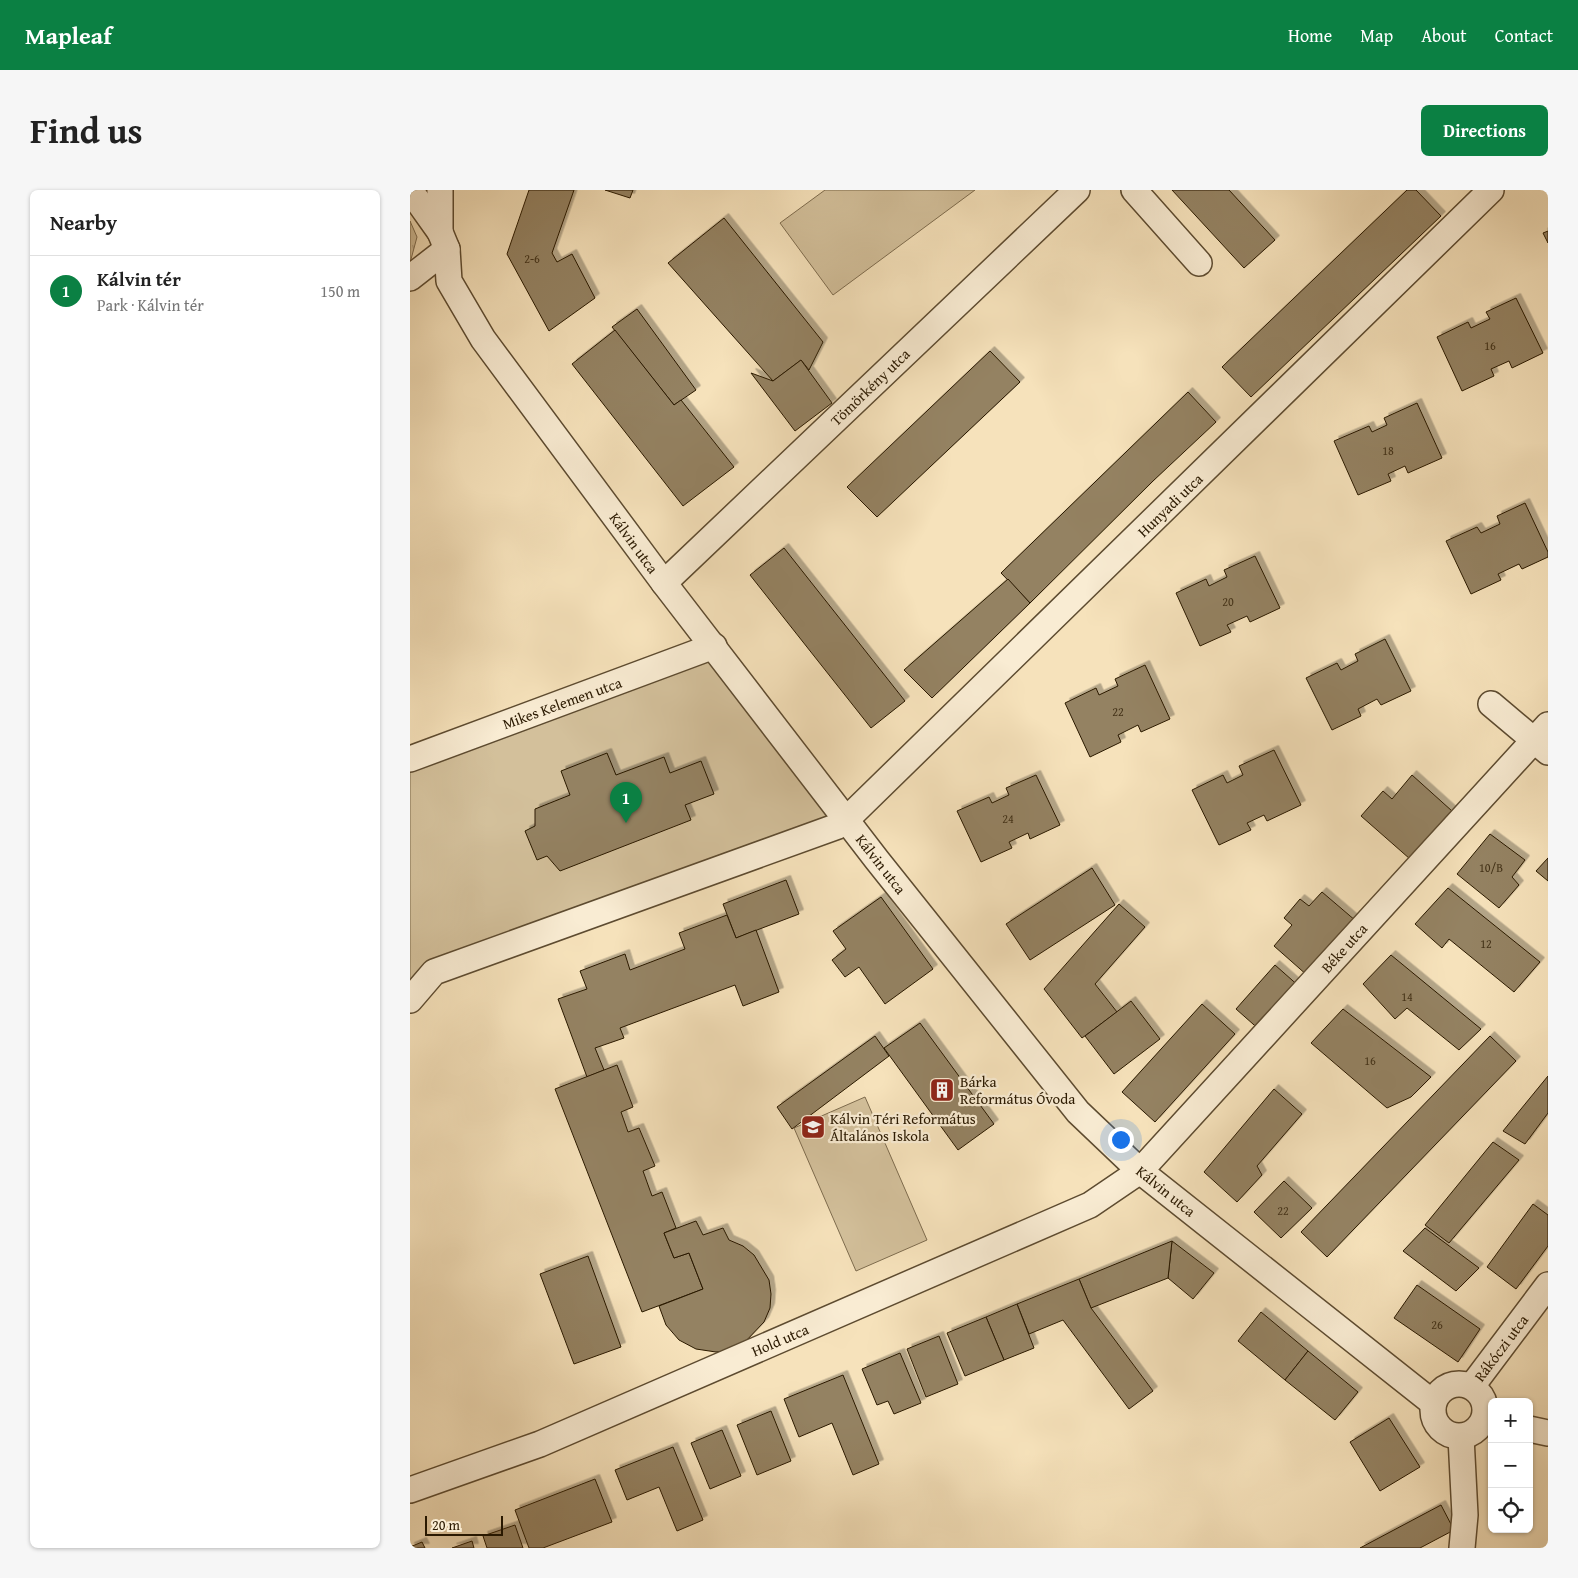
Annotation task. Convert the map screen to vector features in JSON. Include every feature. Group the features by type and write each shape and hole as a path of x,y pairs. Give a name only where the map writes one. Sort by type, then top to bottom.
{"street":[{"path":"410,190 443,241 410,278"},
{"name":"Kálvin utca","path":"440,190 443,241 449,281 483,339 664,583 1078,1112 1140,1171 1433,1403"},
{"name":"Tömörkény utca","path":"664,583 1077,190"},
{"path":"1134,190 1199,263"},
{"name":"Hunyadi utca","path":"410,1000 434,972 838,826 1232,445 1474,195"},
{"name":"Mikes Kelemen utca","path":"410,759 714,646"},
{"path":"1491,704 1543,739"},
{"name":"Béke utca","path":"1140,1171 1543,739"},
{"name":"Hold utca","path":"410,1490 540,1444 1081,1209 1140,1171"},
{"name":"Rákóczi utca","path":"1472,1386 1548,1285"},
{"path":"1456,1383 1472,1386 1484,1400 1488,1420 1476,1432 1461,1437 1444,1433 1434,1420 1433,1403 1442,1390 1456,1383"},
{"path":"1533,1430 1548,1433"},
{"path":"1461,1437 1465,1515 1462,1548"}],"green space":[{"path":"825,190 975,190 833,295 780,223"},
{"path":"410,221 417,237 410,263"},
{"path":"714,646 847,819 434,972 410,1000 410,759"},
{"path":"865,1097 927,1240 856,1271 794,1128"}],"building":[{"path":"529,190 574,190 552,253 557,262 572,254 595,298 549,331 507,254"},
{"path":"605,190 633,190 630,198"},
{"path":"1172,190 1229,190 1275,240 1244,268"},
{"path":"1407,190 1416,190 1441,216 1251,397 1222,367"},
{"path":"724,218 823,342 809,370 801,360 773,381 668,263"},
{"path":"1548,231 1548,243 1543,233"},
{"path":"1516,298 1543,353 1512,368 1509,361 1491,369 1494,376 1462,391 1437,337 1468,322 1471,328 1490,319 1486,312"},
{"path":"637,309 696,390 674,405 612,327"},
{"path":"615,330 674,405 681,400 734,467 683,506 572,364"},
{"path":"990,351 1020,382 877,517 847,487"},
{"path":"801,360 832,403 795,431 751,373 773,381"},
{"path":"1188,392 1216,422 1153,481 1030,603 1001,573"},
{"path":"1417,403 1442,458 1408,473 1405,466 1388,474 1391,481 1358,495 1334,441 1369,426 1372,432 1387,425 1384,418"},
{"path":"1525,503 1548,552 1548,557 1522,569 1519,564 1498,574 1501,580 1471,594 1446,541 1477,527 1481,533 1500,524 1497,516"},
{"path":"784,548 905,701 871,728 750,575"},
{"path":"1255,556 1280,608 1250,622 1247,616 1227,625 1231,632 1200,646 1176,593 1206,579 1209,586 1227,577 1224,570"},
{"path":"1008,579 1030,603 932,698 904,670"},
{"path":"1385,639 1411,691 1381,705 1377,699 1358,709 1361,716 1332,730 1306,678 1337,663 1341,670 1358,661 1355,654"},
{"path":"1145,665 1170,719 1141,732 1138,725 1118,735 1121,742 1090,757 1065,703 1096,688 1099,695 1118,686 1115,679"},
{"path":"1274,750 1301,805 1267,821 1264,815 1247,823 1251,830 1219,845 1192,790 1223,775 1227,783 1243,775 1239,766"},
{"path":"607,753 616,775 664,757 670,773 701,761 714,794 685,805 691,820 560,871 547,856 537,860 525,831 535,826 535,809 570,795 561,771"},
{"path":"1036,775 1060,825 1030,839 1028,833 1009,842 1012,848 981,862 957,811 989,797 992,803 1009,795 1006,788"},
{"path":"1412,775 1452,811 1410,859 1361,816 1383,791 1392,799"},
{"path":"1490,834 1525,860 1512,877 1519,885 1499,908 1457,874"},
{"path":"1548,858 1548,881 1536,871"},
{"path":"1092,868 1115,905 1030,960 1006,924"},
{"path":"786,880 799,914 736,938 723,904"},
{"path":"1448,888 1540,962 1514,992 1449,939 1442,948 1415,924"},
{"path":"1322,892 1356,921 1308,976 1274,946 1292,925 1284,918 1300,899 1309,906"},
{"path":"881,897 933,969 885,1004 859,967 845,977 832,960 846,949 833,931"},
{"path":"1119,904 1145,927 1095,984 1117,1012 1082,1038 1044,989"},
{"path":"727,915 736,938 756,930 779,992 743,1006 735,985 620,1028 624,1038 595,1048 604,1070 587,1077 558,999 587,989 580,971 625,954 630,970 685,949 679,933"},
{"path":"1391,955 1481,1029 1459,1050 1407,1008 1395,1019 1363,984"},
{"path":"1275,965 1301,988 1262,1032 1236,1009"},
{"path":"1131,1001 1160,1039 1114,1074 1085,1036"},
{"path":"1202,1004 1235,1034 1155,1122 1122,1092"},
{"path":"1343,1009 1431,1077 1411,1097 1387,1108 1311,1043"},
{"name":"Bárka Református Óvoda","path":"920,1023 994,1124 958,1150 884,1048"},
{"path":"875,1036 889,1056 792,1129 777,1107"},
{"path":"1490,1036 1516,1061 1327,1257 1301,1232"},
{"path":"617,1065 633,1107 621,1112 628,1132 639,1128 655,1166 643,1171 652,1196 662,1192 676,1228 664,1233 674,1258 689,1253 703,1289 642,1312 555,1089"},
{"path":"1548,1076 1548,1113 1525,1144 1503,1131"},
{"path":"1274,1089 1302,1114 1257,1166 1262,1175 1237,1202 1204,1172"},
{"path":"1493,1142 1519,1160 1449,1243 1425,1225"},
{"path":"1284,1181 1312,1208 1281,1238 1254,1212"},
{"path":"1533,1204 1548,1215 1548,1246 1516,1289 1487,1267"},
{"path":"696,1221 703,1235 723,1228 729,1240 743,1246 754,1255 769,1280 770,1308 764,1322 744,1343 726,1351 716,1352 696,1349 679,1340 666,1325 659,1306 703,1289 689,1253 674,1258 664,1233"},
{"path":"1425,1228 1479,1268 1456,1291 1403,1251"},
{"path":"1172,1241 1214,1273 1193,1299 1168,1278"},
{"path":"1172,1241 1168,1278 1091,1308 1079,1279"},
{"path":"588,1256 621,1347 574,1364 540,1274"},
{"path":"1079,1279 1091,1308 1153,1391 1129,1409 1063,1320 1029,1334 1017,1304"},
{"path":"1417,1285 1480,1329 1458,1362 1394,1318"},
{"path":"1017,1304 1034,1348 1004,1360 986,1317"},
{"path":"1261,1312 1308,1351 1285,1380 1238,1341"},
{"path":"986,1317 1004,1360 965,1376 947,1333"},
{"path":"939,1336 958,1384 926,1397 907,1349"},
{"path":"1308,1351 1358,1392 1335,1420 1285,1380"},
{"path":"900,1353 921,1403 894,1414 888,1401 877,1405 862,1369"},
{"path":"843,1375 879,1464 853,1475 832,1423 799,1437 784,1399"},
{"path":"771,1411 791,1461 757,1475 737,1425"},
{"path":"1389,1418 1420,1467 1380,1491 1350,1442"},
{"path":"722,1430 741,1476 710,1489 691,1443"},
{"path":"673,1447 703,1520 677,1531 659,1487 627,1500 615,1470"},
{"path":"595,1479 612,1522 543,1548 529,1548 515,1510"},
{"path":"1441,1505 1454,1530 1420,1548 1360,1548"},
{"path":"515,1525 523,1548 487,1548 483,1536"},
{"path":"472,1541 474,1548 452,1548"},
{"path":"422,1542 425,1548 410,1548 410,1547"}],"place":[{"name":"Kálvin tér","path":"626,823"},
{"name":"Bárka Református Óvoda","path":"942,1090"},
{"name":"Kálvin Téri Református Általános Iskola","path":"813,1127"}]}
